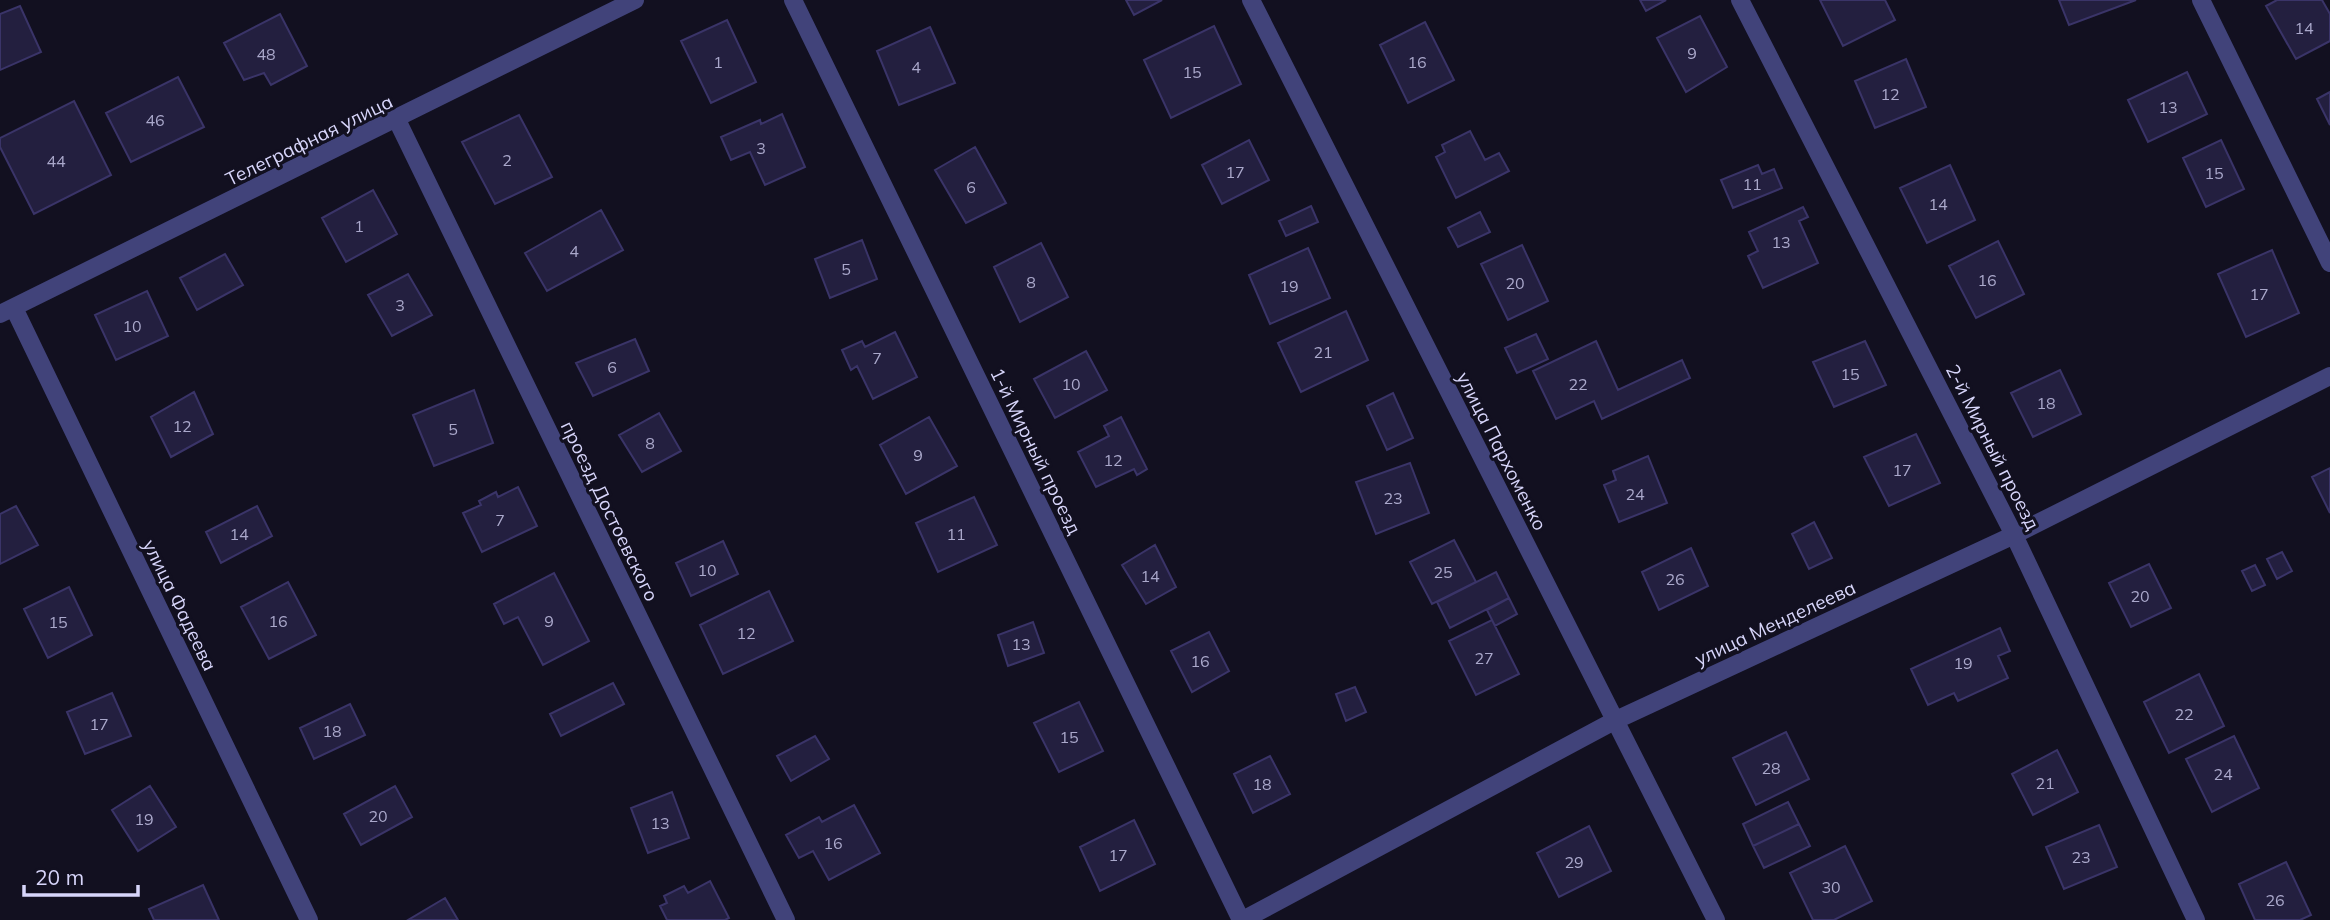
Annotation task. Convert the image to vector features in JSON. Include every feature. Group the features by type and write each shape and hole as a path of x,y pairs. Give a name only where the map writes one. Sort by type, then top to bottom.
{"street":[{"name":"Телеграфная улица","path":"7,311 635,0"},
{"name":"1-й Мирный проезд","path":"793,0 1242,920"},
{"name":"улица Пархоменко","path":"1251,0 1716,920"},
{"name":"2-й Мирный проезд","path":"1740,0 2014,535 2196,920"},
{"path":"2201,0 2330,262"},
{"name":"проезд Достоевского","path":"397,120 786,920"},
{"name":"улица Фадеева","path":"7,311 309,920"},
{"name":"улица Менделеева","path":"1242,920 1614,721 2014,535 2330,376"}],"building":[{"path":"1126,0 1162,0 1134,15"},
{"path":"1640,0 1666,0 1646,11"},
{"path":"1820,0 1885,0 1895,20 1843,46"},
{"path":"2059,0 2136,0 2069,25"},
{"path":"2277,0 2322,0 2330,14 2330,41 2296,59 2266,6"},
{"path":"20,6 41,52 0,70 0,14"},
{"path":"280,14 307,66 271,85 264,73 244,80 224,43"},
{"path":"1700,16 1727,67 1686,92 1657,38"},
{"path":"727,20 756,82 711,103 681,41"},
{"path":"1425,22 1454,80 1408,103 1380,45"},
{"path":"1214,26 1241,84 1171,118 1144,60"},
{"path":"930,27 955,83 899,105 877,51"},
{"path":"1906,59 1926,107 1875,128 1855,81"},
{"path":"2187,72 2207,114 2148,142 2128,100"},
{"path":"178,77 204,127 131,162 106,113"},
{"path":"2330,92 2330,125 2317,99"},
{"path":"74,101 111,175 34,214 0,147 0,138"},
{"path":"782,114 805,167 765,185 750,152 731,160 721,137 760,120 761,124"},
{"path":"519,115 552,177 495,204 462,142"},
{"path":"1470,131 1485,160 1499,153 1509,171 1456,198 1436,157 1445,152 1442,145"},
{"path":"1249,140 1269,180 1222,204 1202,165"},
{"path":"2221,140 2244,189 2206,207 2183,158"},
{"path":"975,147 1006,203 966,223 935,170"},
{"path":"1758,165 1762,174 1774,169 1782,188 1733,208 1721,180"},
{"path":"1950,165 1975,220 1927,243 1900,188"},
{"path":"373,190 397,234 346,262 322,218"},
{"path":"1311,206 1318,222 1286,236 1279,221"},
{"path":"1803,207 1808,217 1799,221 1818,263 1763,288 1748,256 1758,251 1749,232"},
{"path":"601,210 623,250 547,291 525,253"},
{"path":"1480,212 1490,232 1458,247 1448,228"},
{"path":"862,240 877,279 830,298 815,259"},
{"path":"1998,241 2024,294 1976,318 1949,266"},
{"path":"1041,243 1068,297 1020,322 994,267"},
{"path":"1522,245 1548,301 1508,320 1481,264"},
{"path":"1308,248 1330,298 1270,324 1249,275"},
{"path":"2272,250 2299,313 2246,337 2218,274"},
{"path":"225,254 243,285 197,310 180,278"},
{"path":"408,274 432,315 392,336 368,295"},
{"path":"147,291 168,336 116,360 95,315"},
{"path":"1346,311 1368,360 1301,392 1278,343"},
{"path":"895,332 917,377 873,399 857,366 851,370 842,350 862,341 865,347"},
{"path":"1536,334 1548,359 1517,373 1505,348"},
{"path":"635,339 649,371 593,396 576,363"},
{"path":"1596,341 1618,390 1682,360 1690,378 1602,419 1594,401 1556,419 1533,371"},
{"path":"1865,341 1886,385 1834,407 1813,362"},
{"path":"1086,351 1107,390 1055,418 1034,379"},
{"path":"2060,370 2081,414 2033,437 2011,393"},
{"path":"474,390 493,443 434,466 413,415"},
{"path":"194,392 213,434 171,457 151,417"},
{"path":"1393,393 1413,438 1387,450 1367,406"},
{"path":"659,413 681,451 642,472 619,435"},
{"path":"929,417 957,466 906,494 880,445"},
{"path":"1121,417 1147,469 1137,475 1134,469 1096,487 1078,452 1109,436 1104,426"},
{"path":"1916,434 1940,483 1889,506 1864,457"},
{"path":"1648,456 1667,503 1619,522 1604,485 1616,480 1613,471"},
{"path":"1410,463 1429,513 1376,534 1356,482"},
{"path":"2330,468 2330,513 2312,477"},
{"path":"518,487 537,526 482,552 463,513 481,505 479,501 496,492 498,497"},
{"path":"974,497 997,545 938,572 916,523"},
{"path":"16,506 38,545 0,564 0,514"},
{"path":"257,506 272,536 221,563 206,532"},
{"path":"1814,522 1832,558 1809,569 1792,534"},
{"path":"1454,540 1476,582 1432,604 1410,562"},
{"path":"723,541 738,574 691,596 676,563"},
{"path":"1155,545 1176,587 1146,604 1122,565"},
{"path":"1691,548 1708,586 1659,610 1642,572"},
{"path":"2282,552 2292,571 2277,579 2267,559"},
{"path":"2149,564 2171,608 2131,627 2109,583"},
{"path":"2255,565 2265,585 2252,591 2242,571"},
{"path":"1496,572 1509,598 1450,628 1437,602"},
{"path":"554,573 589,641 543,665 518,617 504,624 494,604"},
{"path":"288,582 316,635 269,659 241,607"},
{"path":"69,587 92,635 48,658 24,609"},
{"path":"769,591 793,641 723,674 700,625"},
{"path":"1509,598 1517,614 1495,626 1487,610"},
{"path":"1492,620 1519,674 1476,695 1449,641"},
{"path":"1033,622 1044,653 1008,666 998,635"},
{"path":"2000,628 2010,651 1998,656 2008,678 1958,701 1954,693 1928,705 1911,669"},
{"path":"1209,632 1229,671 1192,692 1171,651"},
{"path":"2199,674 2224,726 2169,753 2144,702"},
{"path":"613,683 624,704 561,736 550,714"},
{"path":"1355,687 1366,712 1346,721 1336,694"},
{"path":"112,693 131,736 85,754 67,712"},
{"path":"1079,702 1103,751 1059,772 1034,723"},
{"path":"350,704 365,735 314,759 300,728"},
{"path":"1786,732 1809,779 1756,805 1733,758"},
{"path":"815,736 829,759 791,781 777,756"},
{"path":"2234,736 2259,788 2212,812 2186,759"},
{"path":"2057,750 2078,792 2033,815 2012,774"},
{"path":"1270,756 1290,794 1253,813 1234,774"},
{"path":"150,786 176,827 138,851 112,810"},
{"path":"395,786 412,817 361,845 344,814"},
{"path":"672,792 689,838 648,853 631,808"},
{"path":"1788,802 1799,824 1753,846 1743,824"},
{"path":"854,805 880,853 829,880 813,851 799,858 786,835 819,817 822,822"},
{"path":"1134,820 1155,864 1100,891 1080,847"},
{"path":"1799,824 1810,846 1764,868 1753,846"},
{"path":"2099,825 2117,867 2064,889 2046,847"},
{"path":"1589,826 1611,871 1559,897 1537,853"},
{"path":"1845,846 1872,901 1834,920 1813,920 1790,873"},
{"path":"2286,862 2311,915 2300,920 2255,920 2239,884"},
{"path":"710,881 729,918 667,920 660,906 667,903 664,896 684,886 688,893"},
{"path":"203,885 219,920 154,920 149,909"},
{"path":"445,898 458,920 408,920"}]}
